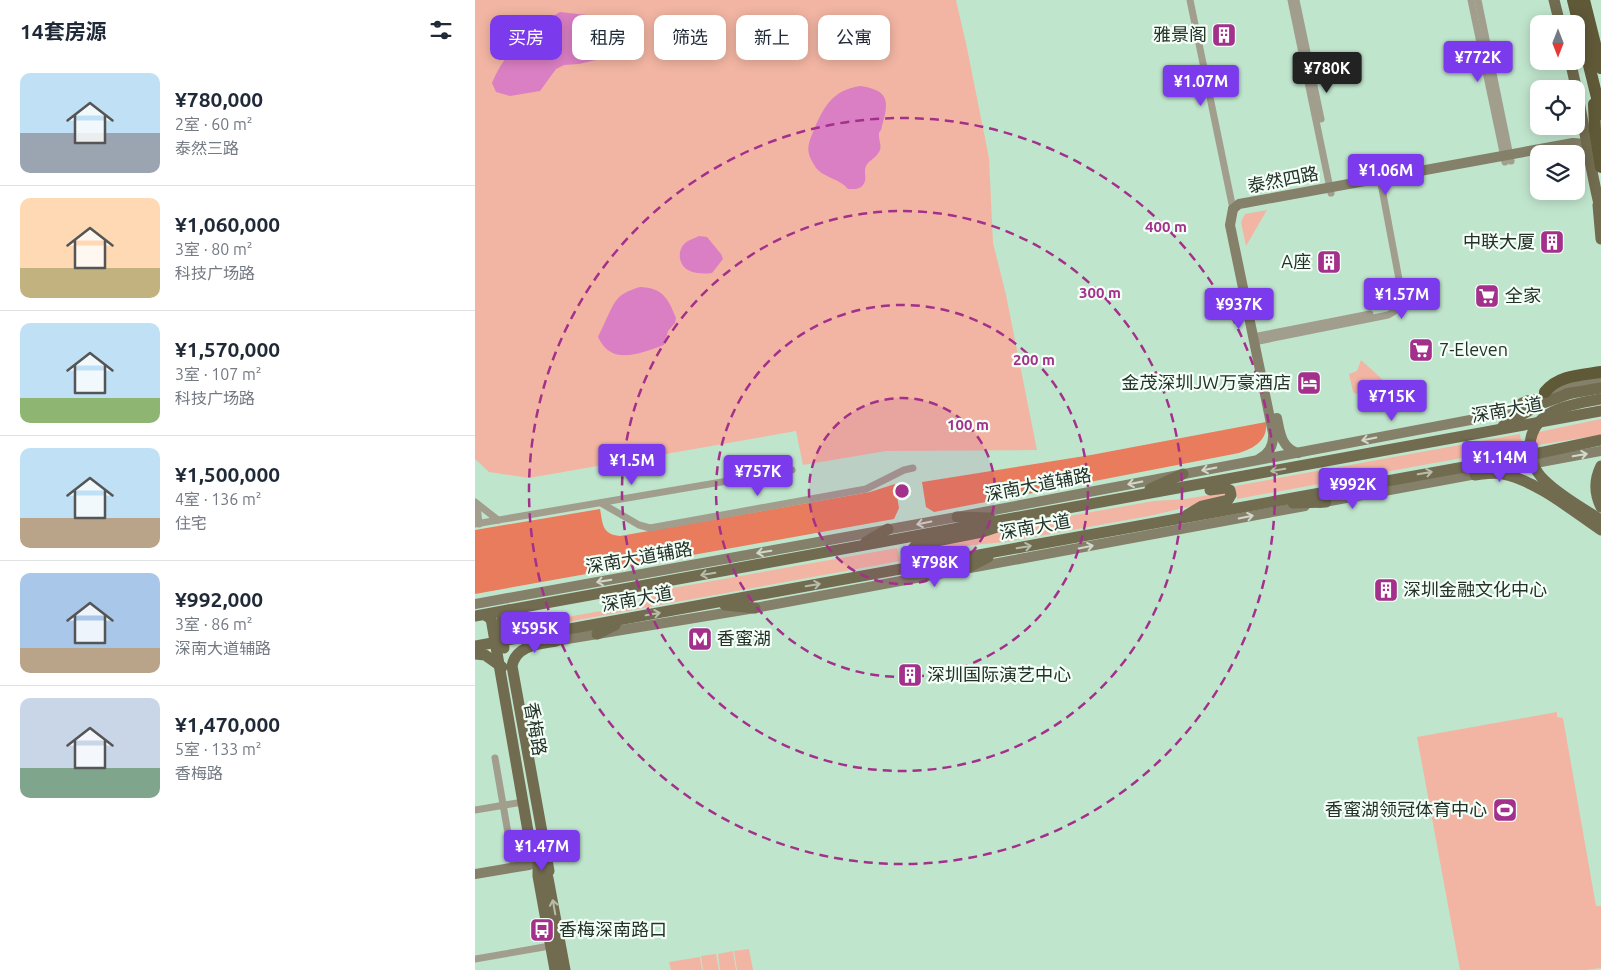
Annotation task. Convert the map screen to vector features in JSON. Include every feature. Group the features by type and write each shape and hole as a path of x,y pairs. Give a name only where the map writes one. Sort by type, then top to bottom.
{"highway":[{"path":"1573,0 1601,114"},
{"path":"1584,0 1601,68"},
{"path":"1594,86 1595,130 1601,166"},
{"path":"1545,392 1549,386 1561,380 1601,372"}],"main road":[{"path":"1555,0 1559,15"},
{"path":"1578,0 1591,46 1601,60"},
{"path":"1572,70 1601,212"},
{"name":"泰然四路","path":"1233,209 1240,210 1333,190 1507,158 1573,143 1587,147"},
{"name":"泰然四路","path":"1507,158 1530,157"},
{"path":"1597,198 1601,239"},
{"path":"1233,209 1230,225 1282,439 1289,449 1298,453"},
{"path":"1257,339 1273,438 1272,446 1267,454 1257,460"},
{"name":"深南大道辅路","path":"475,604 957,517 1486,417 1499,414 1545,392 1601,379"},
{"path":"1522,403 1601,388"},
{"path":"1484,432 1503,426 1540,404 1571,393"},
{"path":"1601,399 1562,407 1549,413 1531,434 1530,450 1534,466 1543,480 1601,520"},
{"name":"深南大道","path":"480,616 1601,411"},
{"name":"深南大道","path":"475,646 1525,456 1601,440"},
{"path":"548,878 549,864 512,666 516,656 522,650 556,641 755,608 1601,451"},
{"path":"1601,466 1597,474 1596,490 1601,507"},
{"path":"1135,496 1183,474"},
{"path":"1475,474 1512,476 1536,487 1601,530"},
{"path":"1165,491 1193,492 1225,488 1231,492 1228,500 1202,506 1178,518"},
{"path":"1256,504 1326,502"},
{"path":"957,517 1012,519"},
{"path":"981,555 945,554 916,558 912,555 911,551 915,545 988,531 1012,519"},
{"path":"856,547 888,529"},
{"path":"963,570 999,551"},
{"path":"711,603 755,608"},
{"name":"香梅路","path":"499,642 501,619 509,610"},
{"name":"香梅路","path":"480,616 492,621 499,642 529,837 548,878 565,970"},
{"path":"597,634 630,618"},
{"path":"519,638 527,641 556,641"},
{"path":"475,654 485,655 503,668"},
{"name":"香梅路","path":"503,668 538,843 538,857 532,868 555,970"},
{"path":"475,874 538,857"},
{"path":"475,868 513,865 532,868"}],"street":[{"path":"1190,0 1233,209"},
{"path":"1291,0 1333,190"},
{"path":"1296,0 1333,190"},
{"path":"1471,0 1507,158"},
{"path":"1478,0 1507,158"},
{"path":"1257,339 1387,310 1395,305 1397,294 1378,182"},
{"path":"601,503 639,525 650,528 866,489 903,470 913,468"},
{"path":"476,503 477,524 792,470"},
{"path":"476,503 498,520"},
{"path":"495,758 513,865"},
{"path":"475,810 523,802"},
{"path":"475,959 551,946"}],"shaded area":[{"path":"475,0 956,0 989,158 993,243 1006,295 1037,450 886,451 803,465 796,431 529,478 489,472 475,459"},
{"path":"560,12 587,15 572,15 572,60 596,60 564,65 556,69 540,91 510,96 496,92 492,83 505,60 562,60 562,15 555,15"},
{"path":"860,86 876,90 881,94 886,103 886,109 879,133 880,150 866,166 864,183 861,187 848,189 819,171 808,151 811,137 825,108 842,91"},
{"path":"1267,210 1246,246 1241,222 1245,214"},
{"path":"699,236 707,237 723,259 712,273 691,271 684,267 680,260 680,251 684,244"},
{"path":"640,287 654,289 664,295 676,318 675,323 668,331 664,345 636,354 619,355 611,352 598,337 617,299 626,292"},
{"path":"1361,360 1382,379 1377,390 1356,394 1353,392 1349,374 1357,371"},
{"path":"1601,419 1601,435 1531,446 1529,434"},
{"path":"1266,422 1263,438 1255,446 1239,453 934,512 926,507 922,482 1091,455"},
{"path":"1520,434 1522,447 1237,499 1235,486"},
{"path":"895,484 899,508 894,519 475,594 475,530 600,509 604,528 614,535 620,536 870,492"},
{"path":"1225,494 1222,499 1149,516 1006,542 917,553 920,547 1013,530 1052,519 1154,501 1185,499"},
{"path":"897,548 900,561 518,631 517,626 634,605 667,589"},
{"name":"香蜜湖领冠体育中心","path":"1557,712 1557,717 1563,718 1596,906 1601,906 1601,968 1585,970 1460,970 1417,737"},
{"path":"749,949 753,970 737,970 734,951"},
{"path":"733,951 736,970 720,970 718,954"},
{"path":"716,954 719,970 703,970 701,956"},
{"path":"700,957 702,970 671,970 669,962"}],"place":[{"name":"雅景阁","path":"1224,35"},
{"name":"中联大厦","path":"1552,242"},
{"name":"A座","path":"1329,262"},
{"name":"全家","path":"1487,296"},
{"name":"7-Eleven","path":"1421,350"},
{"name":"金茂深圳JW万豪酒店","path":"1309,383"},
{"name":"深圳金融文化中心","path":"1386,590"},
{"name":"香蜜湖","path":"700,639"},
{"name":"深圳国际演艺中心","path":"910,675"},
{"name":"香蜜湖领冠体育中心","path":"1505,810"},
{"name":"香梅深南路口","path":"542,930"}]}
